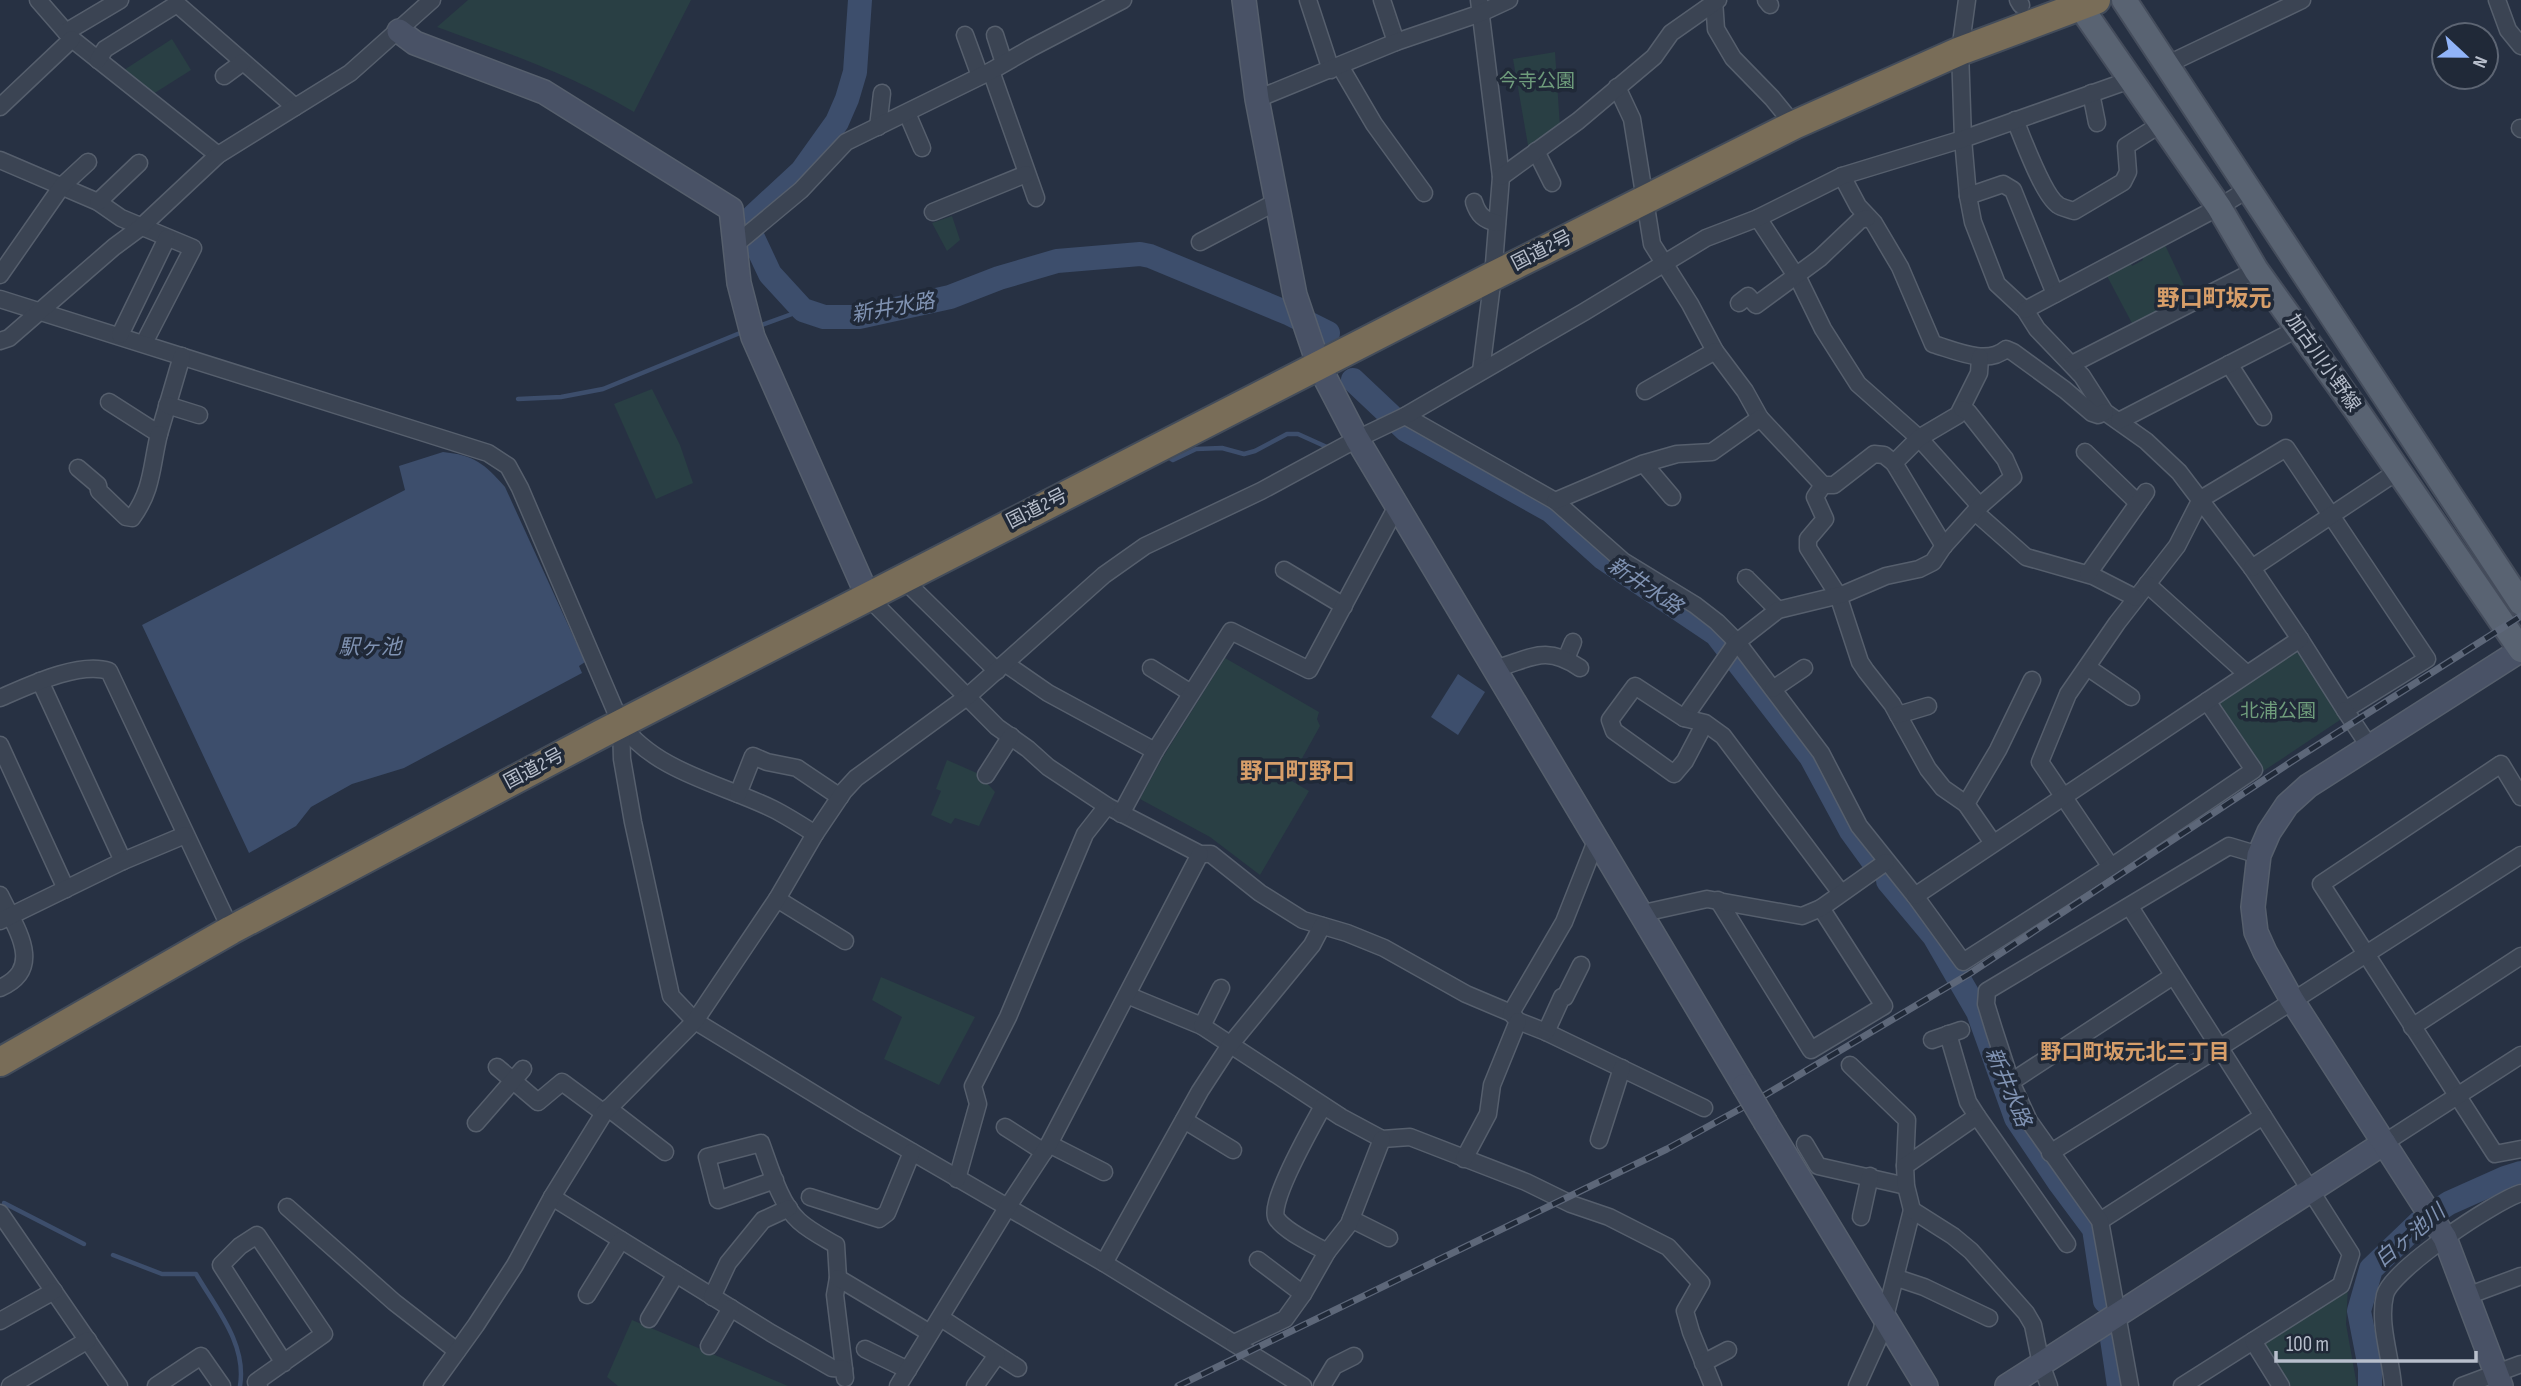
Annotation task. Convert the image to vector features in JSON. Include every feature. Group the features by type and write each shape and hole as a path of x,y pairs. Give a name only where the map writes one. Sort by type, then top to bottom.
{"highway":[{"name":"国道2号","path":"0,1062 231,930 621,724 1493,276 1794,125 1960,51 2084,2"}],"main road":[{"name":"加古川小野線","path":"2124,0 2521,603"},
{"name":"加古川小野線","path":"2084,2 2130,80 2219,207 2256,270 2521,650"}],"street":[{"path":"38,0 69,36 218,155"},
{"path":"0,107 69,36 120,0"},
{"path":"0,341 9,338 39,310 141,227 218,155 350,74 432,0"},
{"path":"735,245 801,190 846,142 992,70 1123,0"},
{"path":"1244,0 1257,99 1295,295 1319,366 1357,439 1596,841 1926,1386"},
{"path":"1308,0 1335,68 1370,127 1415,187"},
{"path":"1382,0 1395,42"},
{"path":"1257,99 1480,7 1509,0"},
{"path":"1966,0 1960,51 1968,196 1973,222 1997,284 2025,310 2037,329 2072,364 2105,412 2179,472 2201,499 2252,568 2369,746"},
{"path":"2166,65 2302,0"},
{"path":"2497,0 2508,30 2521,46"},
{"path":"1501,177 1578,121 1654,57 1671,33 1716,1"},
{"path":"1716,1 1713,10 1716,29 1733,58 1794,125"},
{"path":"98,60 105,49 177,5 295,107"},
{"path":"1480,7 1501,177 1493,276 1481,371"},
{"path":"399,32 415,43 544,92 732,209 739,283 753,337 868,597 997,727 1048,767 1114,810 1200,854 1211,854 1260,893 1303,920 1384,948 1465,994 1704,1108"},
{"path":"965,35 992,70 1036,198"},
{"path":"992,70 995,35"},
{"path":"224,76 243,62"},
{"path":"432,1386 515,1265 552,1197 606,1111 695,1021 777,899 840,797 856,778 968,696 1104,575 1145,546 1261,492 1405,416 1706,238 1758,218 1842,176 1963,139 2130,80"},
{"path":"1617,87 1632,119 1652,244 1760,418 1823,485 1834,485 1874,454 1884,455 1894,463 1944,546"},
{"path":"878,127 881,93"},
{"path":"2091,93 2097,123"},
{"path":"907,113 922,149"},
{"path":"2015,120 2049,194 2056,204 2074,211 2123,182 2128,172 2126,146 2161,124"},
{"path":"1536,151 1552,183"},
{"path":"0,160 97,202 121,218 193,248 144,343"},
{"path":"0,275 62,186 88,162"},
{"path":"97,202 139,163"},
{"path":"942,204 1026,174"},
{"path":"1842,176 1858,206 1874,223 1900,267 1933,344 1980,357 2001,354 2006,349 2065,390 2092,413 2098,415 2105,412"},
{"path":"1968,196 2003,184 2013,190 2055,294"},
{"path":"2025,310 2219,207 2249,188"},
{"path":"1200,242 1276,202"},
{"path":"1474,202 1478,213 1497,223"},
{"path":"1758,218 1796,276 1823,329 1858,384 1919,438 1977,509 2026,557 2088,574 2136,598"},
{"path":"1739,303 1748,296 1756,305 1820,258 1860,220 1867,218"},
{"path":"120,335 167,238"},
{"path":"2072,364 2256,270"},
{"path":"0,299 488,453 508,466 520,488 621,724 632,739 682,771 773,809 815,834"},
{"path":"2119,421 2299,328"},
{"path":"1645,391 1716,351"},
{"path":"78,468 98,485 99,491 126,517 132,518 149,488 159,434 182,356"},
{"path":"1894,463 1919,438 1958,415 1979,373 1980,357"},
{"path":"2229,364 2263,417"},
{"path":"109,402 159,434"},
{"path":"167,405 199,415"},
{"path":"1684,718 1737,642 1778,610 1838,596 1886,576 1919,569 1933,562 1977,509 2013,478 2005,459 1968,412 1962,409"},
{"path":"1405,416 1555,501 1623,561 1695,605 1717,622 1737,642 1821,753 1859,826 1915,896 1962,962 2111,867 2253,771 2207,701"},
{"path":"1555,501 1644,464 1677,454 1712,452 1760,418"},
{"path":"2111,867 2040,762 2068,694 2136,598 2177,546 2201,499 2286,449 2427,659 2345,710"},
{"path":"2085,452 2142,498 2088,574"},
{"path":"1644,464 1672,497"},
{"path":"2252,568 2398,471"},
{"path":"1823,485 1815,497 1825,519 1808,539 1808,543 1838,596 1867,659 1928,769 1942,788 1966,804 1993,843"},
{"path":"957,1179 978,1104 973,1086 995,1047 1086,834 1114,810 1156,751 1231,631 1309,670 1397,506"},
{"path":"1284,570 1344,606"},
{"path":"1746,578 1778,610"},
{"path":"904,579 1002,667 1156,751"},
{"path":"2147,584 2247,674"},
{"path":"1915,896 2300,639"},
{"path":"1566,659 1573,642"},
{"path":"2498,1380 2445,1238 2292,1000 2256,932 2253,907 2259,855 2269,832 2287,806 2308,786 2521,650"},
{"path":"1494,669 1527,660 1533,655 1549,654 1566,659 1580,668"},
{"path":"0,698 40,681 96,667 109,671 231,930"},
{"path":"2087,667 2131,697"},
{"path":"1151,668 1191,693"},
{"path":"1773,689 1804,668"},
{"path":"1966,804 1998,750 2032,680"},
{"path":"40,681 123,861"},
{"path":"1705,723 1685,761 1674,774 1614,731 1610,720 1635,686 1684,718 1705,723 1723,736 1842,893"},
{"path":"1898,715 1928,706"},
{"path":"621,724 622,759 633,822 671,996 695,1021 957,1179 1104,1263 1296,1384"},
{"path":"986,775 1010,736"},
{"path":"0,745 66,888"},
{"path":"738,794 753,756 766,762 797,768 840,797"},
{"path":"2521,797 2501,764 2322,884 2495,1154 2521,1149"},
{"path":"5,918 123,861 186,835"},
{"path":"1464,1159 1488,1114 1492,1085 1515,1017 1564,922 1596,841"},
{"path":"2130,1386 2100,1221 2029,1121 2011,1082 1986,1004 1987,991 2229,846 2259,855"},
{"path":"898,1386 1047,1148 1200,854"},
{"path":"2050,1153 2521,855"},
{"path":"1640,914 1707,899 1802,916 1821,908 1886,862"},
{"path":"0,895 5,918 25,950 25,962 21,972 10,984 0,988"},
{"path":"777,899 845,941"},
{"path":"1718,900 1811,1050 1884,1006 1821,908"},
{"path":"2130,907 2351,1254 2341,1285 2182,1386"},
{"path":"1104,1263 1184,1120 1230,1045 1312,945 1322,926"},
{"path":"2412,1027 2521,956"},
{"path":"1546,1032 1581,965"},
{"path":"2011,1082 2173,976"},
{"path":"1202,1026 1221,988"},
{"path":"1127,995 1202,1026 1323,1105 1382,1139 1410,1137 1526,1182 1571,1204 1609,1217 1668,1247 1701,1283 1685,1311 1713,1386"},
{"path":"1932,1040 1954,1032 1968,1102 2067,1244"},
{"path":"2007,1386 2521,1055"},
{"path":"1850,1065 1908,1120 1905,1166 1912,1210 1881,1334 1857,1386"},
{"path":"497,1067 518,1075 538,1102 562,1082 665,1152"},
{"path":"1599,1140 1622,1068"},
{"path":"476,1123 518,1075"},
{"path":"1323,1105 1279,1194 1273,1212 1283,1225 1327,1252"},
{"path":"1905,1166 1977,1116"},
{"path":"2100,1221 2263,1116"},
{"path":"1184,1120 1233,1150"},
{"path":"1005,1127 1104,1172"},
{"path":"1234,1343 1285,1319 1351,1219 1382,1139"},
{"path":"552,1197 712,1297 844,1374 835,1295 838,1278 836,1245 799,1221 789,1208 761,1143 708,1157 718,1200 775,1180"},
{"path":"1805,1144 1818,1166 1906,1185"},
{"path":"810,1197 878,1219 887,1213 912,1152"},
{"path":"1861,1217 1870,1176"},
{"path":"2393,1386 2383,1312 2385,1292 2396,1277 2445,1238 2498,1203 2521,1193"},
{"path":"287,1207 394,1302 457,1351"},
{"path":"712,1297 728,1262 754,1230 763,1220 789,1208"},
{"path":"1912,1210 1953,1236 1988,1267 2026,1313 2033,1325 2041,1364 2049,1386"},
{"path":"0,1213 119,1386"},
{"path":"1351,1219 1389,1238"},
{"path":"259,1386 256,1382 284,1363 324,1334 257,1235 240,1245 221,1265 284,1363"},
{"path":"587,1295 621,1240"},
{"path":"1258,1260 1303,1294"},
{"path":"649,1319 676,1275"},
{"path":"2467,1296 2521,1276"},
{"path":"838,1278 930,1333"},
{"path":"1897,1278 1924,1287 1989,1319"},
{"path":"0,1321 54,1291"},
{"path":"709,1346 731,1308"},
{"path":"941,1318 1018,1368"},
{"path":"10,1386 88,1340"},
{"path":"2253,1341 2281,1386"},
{"path":"865,1349 908,1370"},
{"path":"1703,1363 1728,1350"},
{"path":"975,1386 997,1355"},
{"path":"156,1386 201,1356 228,1385"},
{"path":"1322,1386 1334,1366 1354,1356"},
{"path":"1339,1363 1351,1375"},
{"path":"2462,1386 2498,1380 2521,1364"}],"green space":[{"path":"468,0 691,0 634,112 562,75 437,27"},
{"path":"172,39 191,70 153,94 124,70"},
{"name":"今寺公園","path":"1555,52 1560,127 1529,151 1513,59"},
{"path":"952,216 960,240 947,251 932,223"},
{"path":"2165,245 2190,298 2155,313 2156,316 2134,327 2107,276 2131,263 2132,266 2143,260 2142,257"},
{"path":"652,389 680,445 693,483 656,499 614,404"},
{"name":"北浦公園","path":"2292,651 2299,654 2343,718 2262,772 2218,708 2222,698"},
{"path":"1225,658 1319,712 1317,719 1320,726 1290,780 1309,791 1260,875 1210,837 1140,799"},
{"path":"947,760 979,774 995,792 979,826 955,818 951,824 931,815 941,791 936,789"},
{"path":"881,977 975,1017 939,1085 884,1059 902,1017 872,1000"},
{"path":"2348,1286 2346,1324 2357,1386 2291,1386 2265,1347 2266,1338"},
{"path":"632,1320 788,1386 618,1386 607,1377"}],"water":[{"name":"駅ヶ池","path":"443,452 471,458 491,472 505,487 585,662 579,666 582,673 404,768 352,784 311,807 296,826 249,853 142,625 405,490 399,466"},
{"path":"1458,674 1485,692 1458,735 1431,717"}],"waterway":[{"name":"新井水路","path":"860,0 855,72 837,122 802,171 748,221 747,225 770,274 803,310 824,317 859,317 950,297 999,278 1057,261 1140,254 1290,314 1328,333"},
{"path":"762,325 803,310"},
{"path":"518,399 561,397 603,389 740,333"},
{"name":"新井水路","path":"1353,380 1406,430 1551,511 1603,558 1716,634 1811,757 1851,831 1872,860"},
{"path":"1168,457 1173,460 1196,449 1222,448 1244,454 1287,434 1298,434 1329,448"},
{"name":"新井水路","path":"1888,881 1934,936 1978,1012 2016,1118 2094,1229 2105,1301"},
{"name":"白ヶ池川","path":"2370,1386 2370,1368 2359,1311 2371,1269 2420,1222 2449,1203 2521,1173"},
{"path":"4,1203 84,1244"},
{"path":"113,1255 162,1274 196,1274 221,1313 234,1341 239,1356 240,1386"},
{"name":"新井水路","path":"2112,1339 2119,1386"}],"railway":[{"path":"1178,1386 1667,1149 1760,1098 1969,974 2294,760 2521,616"}],"district":[{"name":"野口町坂元","path":"2214,299"},
{"name":"野口町野口","path":"1297,772"},
{"name":"野口町坂元北三丁目","path":"2135,1052"}]}
